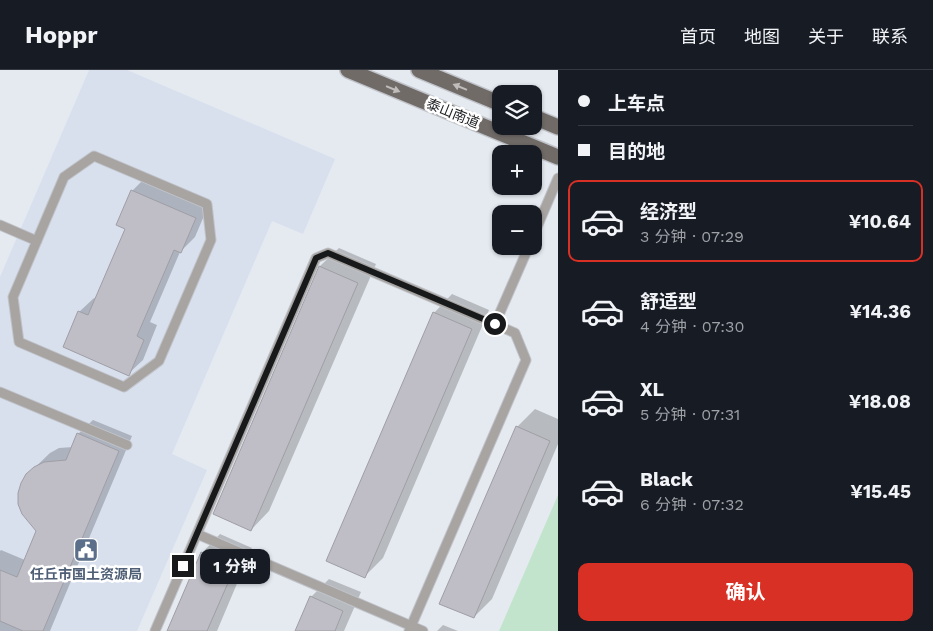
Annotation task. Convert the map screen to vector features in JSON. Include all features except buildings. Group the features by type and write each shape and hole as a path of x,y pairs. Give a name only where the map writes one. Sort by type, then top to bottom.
{"main road":[{"name":"泰山南道","path":"348,70 558,157"},
{"name":"泰山南道","path":"420,70 492,100"},
{"path":"542,120 558,127"}],"lane":[{"path":"94,156 207,204 211,240 159,361 124,387 19,342 13,297 37,241 64,177 94,156"},
{"path":"542,215 558,178"},
{"path":"0,225 37,241"},
{"path":"156,631 316,258 328,253 516,333 526,360 410,629"},
{"path":"495,324 525,255"},
{"path":"0,392 127,445"},
{"path":"197,534 410,629 423,631"}],"shaded area":[{"path":"89,70 127,70 335,159 303,234 272,221 172,454 207,470 137,631 0,631 0,277"}],"green space":[{"path":"558,495 558,631 499,631"}],"place":[{"name":"任丘市国土资源局","path":"86,550"}],"route":[{"path":"183,566 316,258 328,253 495,324"}]}
